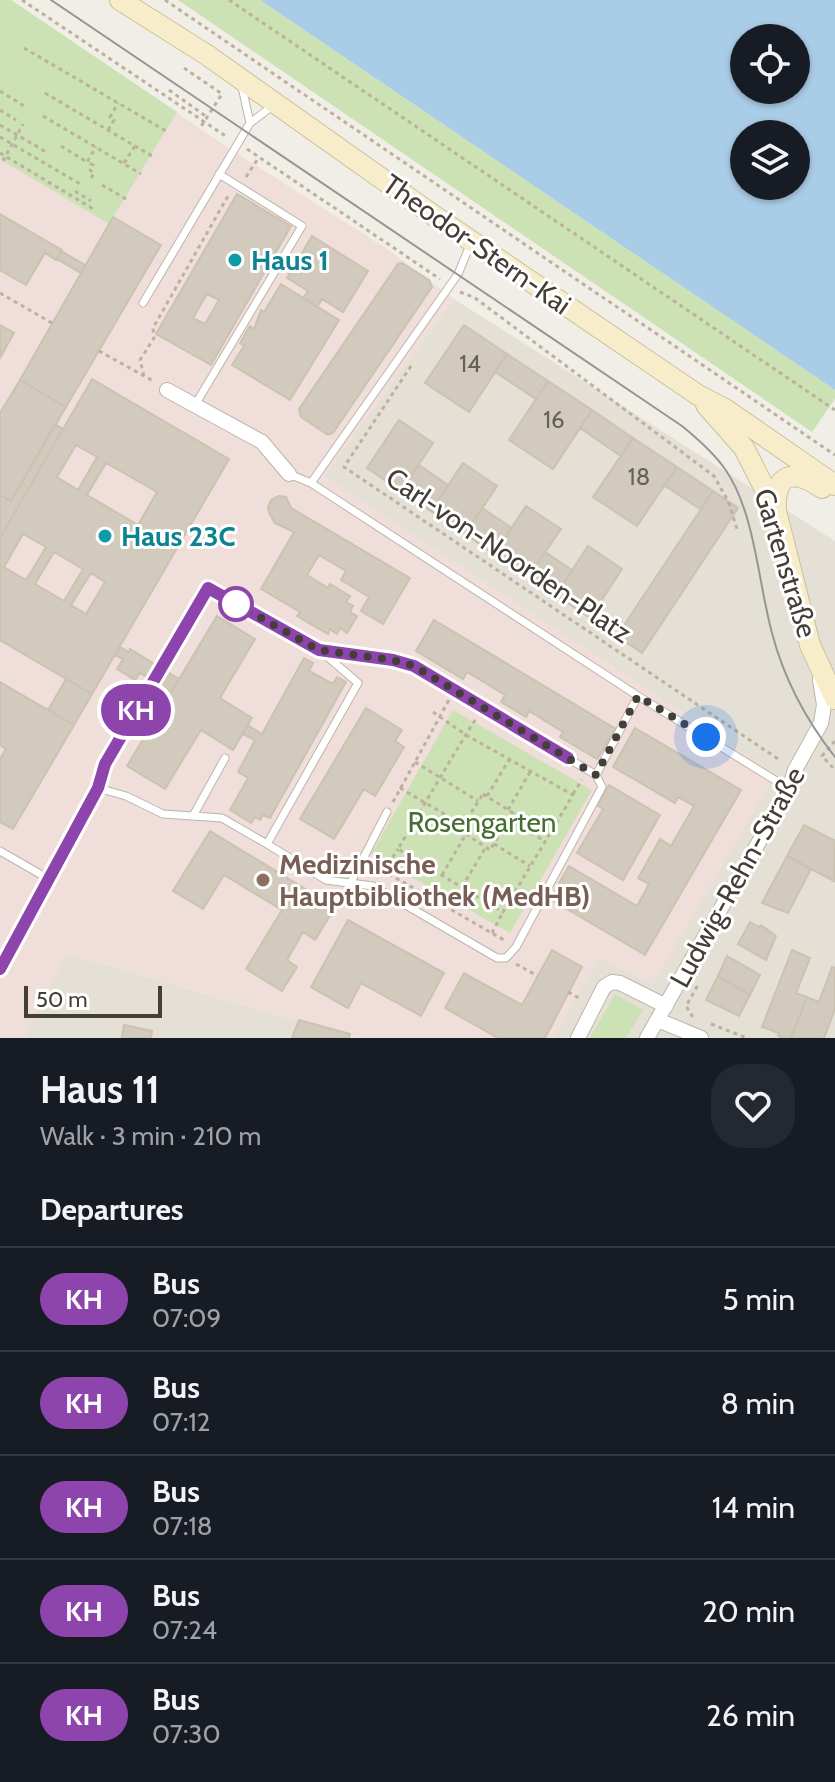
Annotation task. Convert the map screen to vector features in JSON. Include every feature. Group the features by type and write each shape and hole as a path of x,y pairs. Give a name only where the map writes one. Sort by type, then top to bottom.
{"main road":[{"name":"Theodor-Stern-Kai","path":"120,0 276,103 698,395 725,409 835,485"},
{"name":"Gartenstraße","path":"698,395 744,448 776,511 803,623 818,668 835,699"},
{"path":"776,511 775,492 783,481 791,477 806,477 835,497"}],"street":[{"path":"167,390 262,442 289,474"},
{"name":"Ludwig-Rehn-Straße","path":"647,1038 789,789 795,770 821,723 824,705 818,668"},
{"path":"578,1038 604,987 612,982 666,1006"},
{"path":"658,1020 701,1038"}],"lane":[{"path":"239,78 250,123"},
{"path":"143,303 250,123 276,103"},
{"path":"195,405 302,226 219,174"},
{"path":"311,483 450,286 463,265 472,241"},
{"path":"289,474 311,483 638,696 789,789"},
{"path":"161,668 208,588 319,650 358,683 267,844"},
{"path":"98,788 126,796 163,814 222,818 326,880 373,886 497,958 506,958 516,947 602,787 596,775 414,666 393,660 319,650"},
{"path":"0,969 98,788 105,764 153,681"},
{"path":"596,775 638,696"},
{"path":"193,816 225,758"},
{"path":"351,882 387,812"},
{"path":"0,851 47,878"}],"path":[{"path":"165,0 835,455"},
{"path":"229,0 835,410"},
{"path":"24,48 166,131"},
{"path":"184,68 222,94 200,128"},
{"path":"169,90 207,117"},
{"path":"0,91 24,106"},
{"path":"45,93 152,156"},
{"path":"108,130 114,120 110,117 118,103"},
{"path":"0,110 16,120"},
{"path":"43,116 141,174"},
{"path":"5,156 23,124"},
{"path":"0,125 48,153"},
{"path":"0,137 82,185"},
{"path":"61,146 93,165 91,178"},
{"path":"124,164 135,146"},
{"path":"0,147 5,156"},
{"path":"87,162 96,147"},
{"path":"0,153 95,210"},
{"path":"144,376 140,360 154,338 153,328 231,190 240,188 259,157"},
{"path":"102,185 126,199"},
{"path":"75,191 91,201"},
{"path":"450,286 475,298 714,476 728,501 738,532"},
{"path":"0,293 52,323"},
{"path":"99,351 167,390"},
{"name":"Carl-von-Noorden-Platz","path":"413,363 344,467 795,770"},
{"path":"387,812 455,690"},
{"path":"384,871 483,707"},
{"path":"433,712 466,735 573,795"},
{"path":"835,741 822,756 835,770"},
{"path":"487,796 509,760"},
{"path":"415,762 478,801"},
{"path":"508,810 530,771"},
{"path":"492,933 578,787"},
{"path":"400,788 463,825"},
{"path":"483,794 487,796 513,813 490,850 460,830 483,794"},
{"path":"509,820 545,841"},
{"path":"442,875 466,834"},
{"path":"494,844 530,866"},
{"path":"462,887 486,847"},
{"path":"398,849 503,912"},
{"path":"362,858 516,947"},
{"path":"506,958 538,976"},
{"path":"686,1006 693,1017"},
{"path":"706,1022 747,1038"}],"shaded area":[{"path":"0,0 11,0 224,145 387,249 454,299 325,476 776,774 653,984 599,958 552,1038 357,1038 67,953 24,1038 0,1038"},
{"path":"454,299 835,541 835,1038 552,1038 599,958 653,984 324,476"},
{"path":"66,953 356,1038 24,1038"}],"green space":[{"path":"0,0 11,0 177,112 109,224 0,159"},
{"path":"178,0 260,0 835,390 835,399 812,432"},
{"name":"Rosengarten","path":"453,710 592,790 510,933 371,854"},
{"path":"615,994 643,1010 626,1038 590,1038"}],"water":[{"path":"260,0 835,0 835,390"}],"building":[{"name":"Haus 1","path":"237,194 291,226 211,365 156,334","holes":["207,294 219,300 205,324 193,318"]},
{"path":"0,214 62,250 56,260 45,253 26,285 0,270"},
{"path":"113,217 161,245 66,407 20,380"},
{"path":"312,236 368,271 343,312 322,299 317,307 303,298 308,291 287,278"},
{"path":"61,251 85,265 81,273 57,259"},
{"path":"402,263 429,280 432,287 333,433 328,435 301,417 299,409 398,264"},
{"path":"281,284 339,320 290,400 232,365 244,346 240,343 250,326 254,329 261,310 264,312"},
{"path":"0,325 14,333 0,358"},
{"path":"464,325 507,354 469,412 425,383"},
{"path":"507,354 548,381 536,399 495,372"},
{"name":"Haus 23C","path":"92,379 229,459 92,694 0,640 0,538","holes":["76,445 97,457 78,490 57,477","106,463 157,492 138,525 87,495","23,534 46,547 26,580 4,567","54,552 83,569 64,601 35,584","91,573 105,582 86,614 71,605"]},
{"path":"20,380 66,407 11,501 0,495 0,413"},
{"path":"548,381 592,410 553,469 509,440"},
{"path":"592,410 633,438 621,456 580,428"},
{"path":"399,420 433,443 401,491 367,468"},
{"path":"55,424 63,429 0,538 0,495 11,501"},
{"path":"633,438 677,467 637,526 593,497"},
{"path":"463,463 497,486 465,534 431,511"},
{"path":"419,465 448,485 431,511 401,491"},
{"path":"677,467 713,491 700,509 664,485"},
{"path":"713,491 738,508 642,653 617,636"},
{"path":"286,497 291,508 410,578 383,624 361,611 369,597 341,580 346,571 319,555 307,575 328,588 330,584 350,596 346,602 353,606 350,612 357,616 347,633 340,628 337,634 330,629 328,634 297,616 300,612 261,589 294,532 275,523 269,513 271,500"},
{"path":"526,506 561,529 529,576 494,554"},
{"path":"482,508 512,528 494,554 465,534"},
{"path":"588,546 622,569 590,618 556,595"},
{"path":"545,552 572,570 556,595 529,576"},
{"path":"217,616 255,639 220,698 252,718 233,750 201,730 165,789 127,766"},
{"path":"434,620 616,729 597,759 560,737 563,732 529,711 526,717 501,702 505,695 467,672 463,679 416,651"},
{"path":"120,647 129,652 130,649 179,679 171,692 140,673 135,680 117,669 123,659 115,655"},
{"path":"304,658 313,663 309,671 333,684 337,677 346,682 270,818 263,815 260,820 255,817 251,823 230,810 248,778 238,772 255,740 243,734 247,725 262,734"},
{"path":"66,679 92,694 74,725 48,710"},
{"path":"0,682 74,725 13,829 0,822 0,759 6,749 0,745"},
{"path":"366,708 402,730 395,741 404,747 375,796 364,789 334,839 300,819"},
{"path":"635,728 741,790 645,955 550,899 569,866 637,906 649,884 638,878 660,839 671,846 694,806 678,797 675,803 613,767"},
{"path":"609,785 660,815 623,880 577,853 603,809 597,805"},
{"path":"804,825 835,841 834,881 787,856"},
{"path":"210,831 335,907 315,940 303,932 287,960 297,967 282,991 246,969 282,910 224,875 203,909 173,891"},
{"path":"787,856 811,869 788,913 762,903"},
{"path":"348,920 444,973 421,1016 361,983 348,1008 311,987"},
{"path":"750,922 759,927 761,925 776,936 766,960 738,944"},
{"path":"552,950 582,967 545,1038 498,1038 445,1008 464,973 522,1005"},
{"path":"792,950 810,958 796,993 807,997 791,1038 783,1038 778,1036 779,1033 762,1027"},
{"path":"727,956 760,975 750,995 718,976"},
{"path":"832,967 835,968 835,1009 824,1038 791,1038 807,997 819,1002"},
{"path":"718,976 750,995 739,1016 706,1000"},
{"path":"299,1020 350,1034 349,1038 292,1038"},
{"path":"124,1025 152,1031 151,1038 122,1038"}],"tram line":[{"path":"51,0 682,426 705,446 725,469 743,506 772,633 790,683 805,714 835,757"}],"bus line":[{"name":"KH","path":"0,969 98,788 105,764 208,588 319,650 393,660 414,666 568,758"}],"place":[{"name":"Haus 1","path":"235,260"},
{"name":"Haus 23C","path":"105,536"},
{"name":"Medizinische Hauptbibliothek (MedHB)","path":"263,880"}],"route":[{"path":"236,604 319,650 393,660 414,666 596,775 638,696 706,737"}]}
